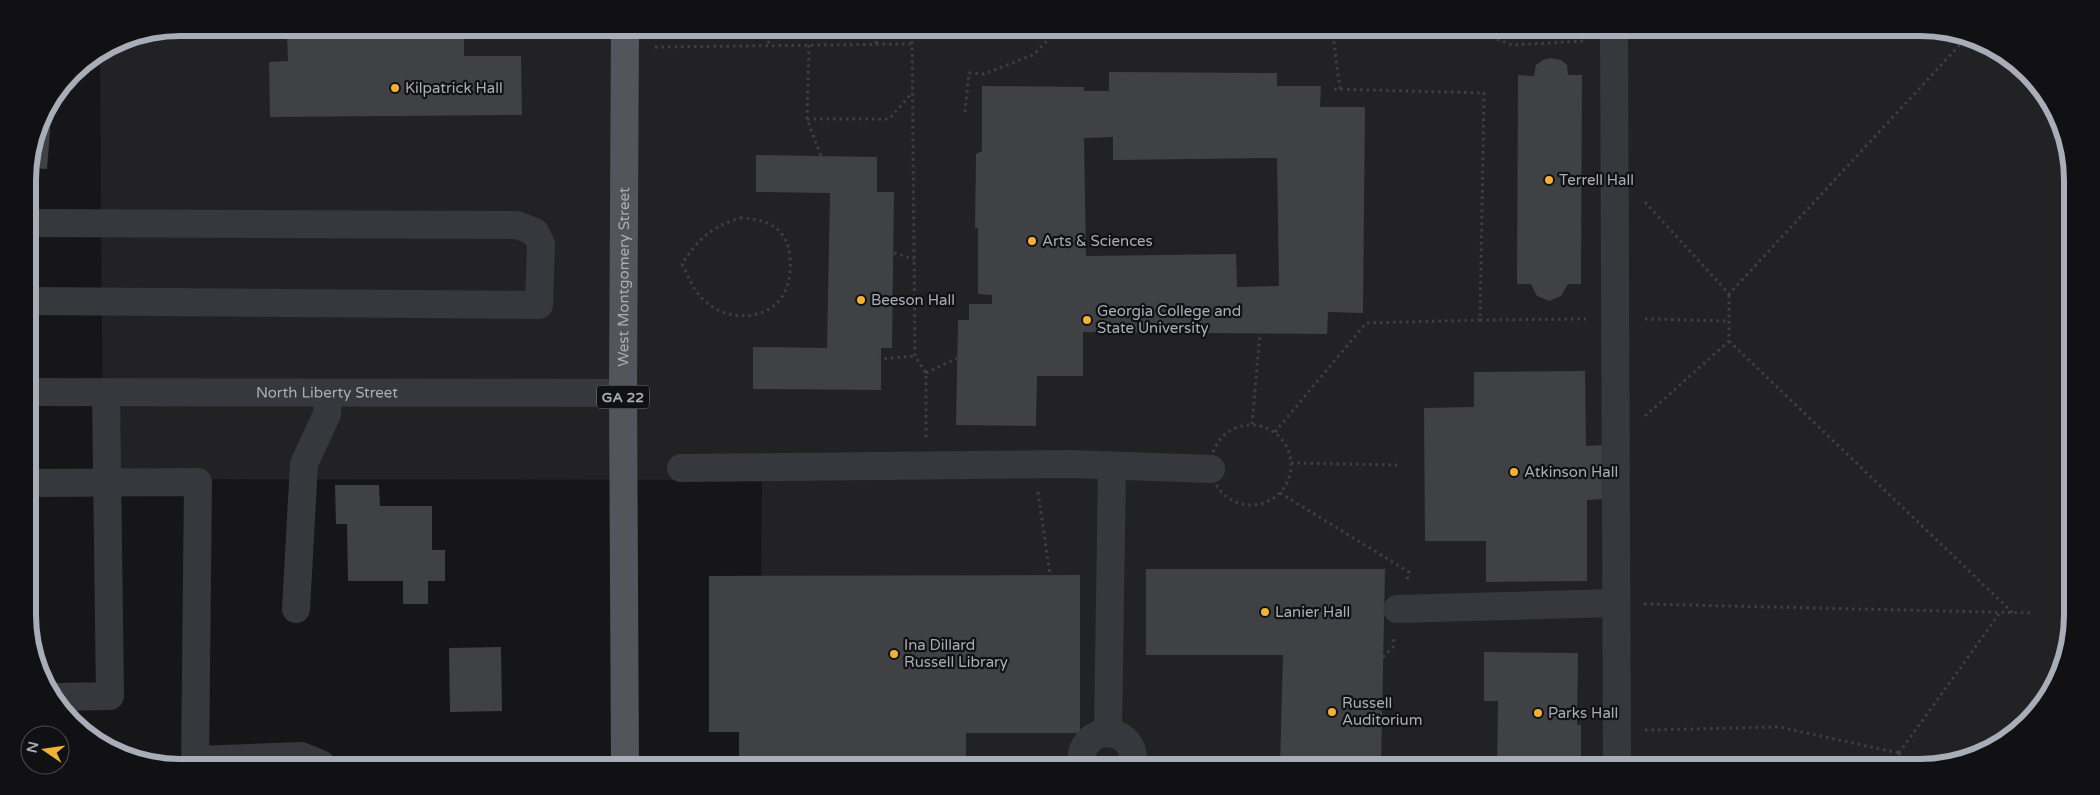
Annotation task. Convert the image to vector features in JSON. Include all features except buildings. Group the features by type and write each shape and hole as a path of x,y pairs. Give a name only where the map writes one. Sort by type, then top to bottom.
{"main road":[{"name":"West Montgomery Street","path":"624,759 625,37"}],"street":[{"path":"1614,36 1617,758"},
{"path":"37,223 516,225 535,232 541,244 539,305 37,301"},
{"name":"North Liberty Street","path":"37,392 623,392"},
{"path":"62,697 110,696 106,392"},
{"path":"296,610 304,464 327,414 328,393"},
{"path":"681,468 1034,465 1211,469"},
{"path":"1108,733 1112,466"},
{"path":"36,483 198,482 195,759"},
{"path":"1397,609 1616,603"},
{"path":"1081,758 1086,744 1092,738 1108,733 1116,734 1129,744 1134,758"},
{"path":"262,759 301,756 308,759"}],"path":[{"path":"768,36 769,45"},
{"path":"876,36 876,44"},
{"path":"912,36 916,356 926,373 926,466"},
{"path":"965,112 969,73 984,74 1033,55 1052,36"},
{"path":"1333,36 1340,89"},
{"path":"1489,36 1512,45 1588,36"},
{"path":"625,37 769,45 912,44"},
{"path":"1729,294 1962,43"},
{"path":"809,45 807,120 821,156"},
{"path":"1330,89 1484,93 1480,320"},
{"path":"807,120 889,120 912,92"},
{"path":"1615,168 1729,294 1728,341 1616,443"},
{"path":"740,218 755,218 771,224 781,232 789,244 788,283 780,300 750,316 729,314 707,303 692,286 682,264 702,236 722,223 740,218"},
{"path":"894,253 914,259"},
{"path":"1275,432 1366,323 1615,319 1729,321"},
{"path":"1252,424 1260,333"},
{"path":"1728,341 2013,613"},
{"path":"878,359 916,356"},
{"path":"926,373 957,358"},
{"path":"1252,424 1264,426 1275,432 1284,441 1289,451 1291,463 1286,485 1280,493 1269,501 1257,505 1244,505 1232,500 1222,492 1215,481 1211,469 1212,455 1217,443 1227,433 1239,427 1252,424"},
{"path":"1291,463 1398,465"},
{"path":"1034,465 1050,576"},
{"path":"1280,493 1409,572"},
{"path":"1616,603 2031,613"},
{"path":"1899,753 1999,613"},
{"path":"1376,657 1377,758"},
{"path":"1617,730 1779,727 1899,753"},
{"path":"1899,753 1901,758"}],"shaded area":[{"name":"Georgia College and State University","path":"162,37 1938,37 1966,44 1983,51 2015,72 2028,85 2053,125 2063,162 2063,633 2056,661 2049,678 2028,710 2007,729 1992,739 1975,748 1938,758 760,759 762,480 103,479 100,61 125,47"}],"place":[{"name":"Kilpatrick Hall","path":"395,88"},
{"name":"Terrell Hall","path":"1549,180"},
{"name":"Arts & Sciences","path":"1032,241"},
{"name":"Beeson Hall","path":"861,300"},
{"name":"Georgia College and State University","path":"1087,320"},
{"name":"Atkinson Hall","path":"1514,472"},
{"name":"Lanier Hall","path":"1265,612"},
{"name":"Ina Dillard Russell Library","path":"894,654"},
{"name":"Russell Auditorium","path":"1332,712"},
{"name":"Parks Hall","path":"1538,713"}]}
